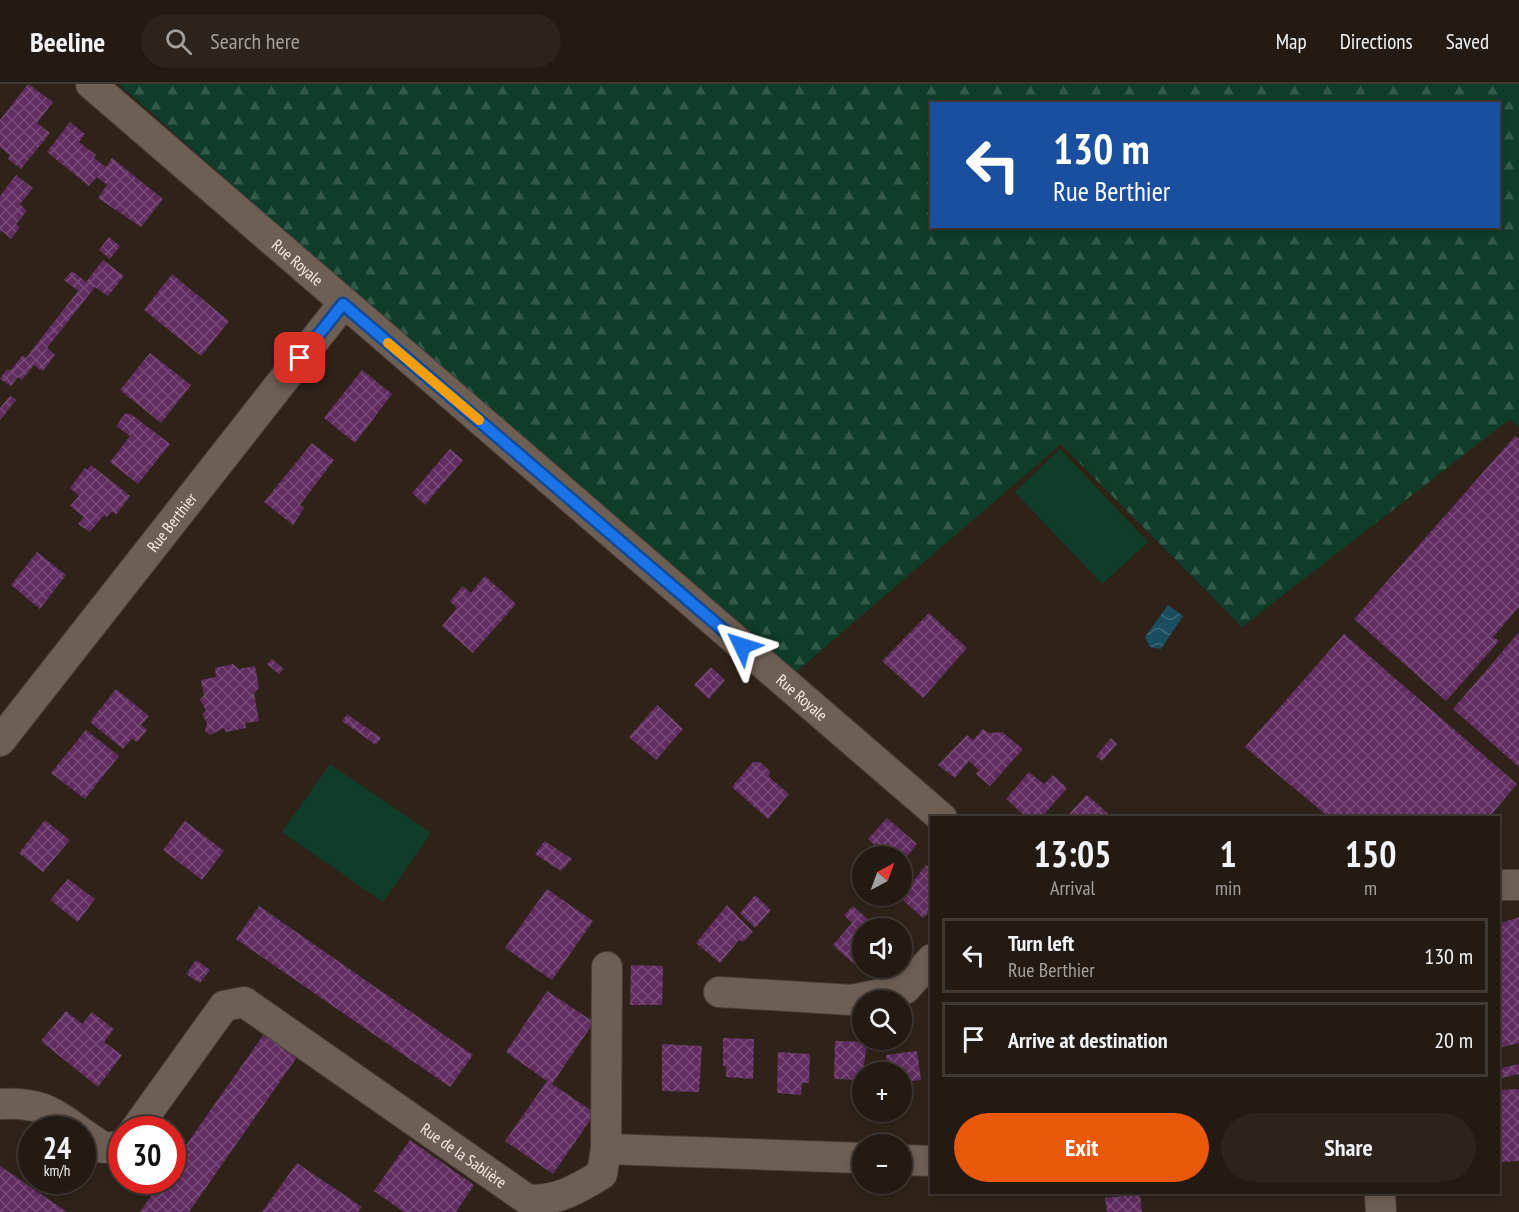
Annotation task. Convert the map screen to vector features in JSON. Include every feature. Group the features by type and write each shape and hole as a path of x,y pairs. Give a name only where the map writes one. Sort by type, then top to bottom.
{"street":[{"name":"Rue Royale","path":"91,84 343,304 940,816"},
{"name":"Rue Berthier","path":"0,741 343,304"},
{"path":"1500,885 1519,885"},
{"path":"719,992 852,1000 905,989 930,961"},
{"name":"Rue de la Sablière","path":"145,1116 224,1006 244,1002 528,1200 546,1200 575,1191 602,1174 606,1149 607,967"},
{"path":"0,1104 26,1103 53,1111 60,1116"},
{"path":"606,1149 852,1158"},
{"path":"912,1160 930,1161"},
{"path":"1380,1194 1381,1212"}],"green space":[{"path":"119,84 1519,84 1519,427 1510,419 1242,627 1061,444 789,678"},
{"path":"1060,449 1148,542 1102,584 1015,492"},
{"path":"330,764 431,833 383,902 282,832"}],"water":[{"path":"1168,605 1183,616 1161,649 1150,647 1145,637"}],"building":[{"path":"28,84 53,102 37,123 50,133 21,169 8,159 10,155 0,147 0,120"},
{"path":"70,122 85,134 79,142 96,155 94,158 106,167 112,158 163,199 141,227 98,198 107,185 97,177 89,186 47,152"},
{"path":"16,175 33,188 20,204 27,211 16,224 20,227 11,239 2,231 0,233 0,196"},
{"path":"109,237 120,246 110,259 99,250"},
{"path":"103,260 124,276 108,296 95,287 47,348 55,355 43,371 34,365 22,380 18,377 11,386 0,379 7,369 10,371 23,355 26,358 78,291 64,280 72,271 86,282"},
{"path":"172,274 229,321 201,356 144,310"},
{"path":"150,353 191,385 161,423 120,390"},
{"path":"362,370 392,394 355,443 324,418"},
{"path":"10,396 16,400 0,420 0,408"},
{"path":"125,414 131,414 170,444 138,484 110,462 130,436 116,426"},
{"path":"1515,436 1519,439 1519,607 1493,637 1499,641 1446,701 1354,619"},
{"path":"312,443 334,460 300,505 304,508 293,525 264,502"},
{"path":"450,449 463,460 425,505 412,493"},
{"path":"91,465 130,496 116,515 112,511 107,517 104,515 90,532 78,524 84,517 70,506 79,496 70,488 85,468 87,470"},
{"path":"37,552 66,575 40,609 11,585"},
{"path":"485,576 516,604 473,653 442,626 457,608 450,601 463,586 471,593"},
{"path":"929,613 967,648 923,698 882,661"},
{"path":"1519,632 1519,767 1453,709"},
{"path":"1344,634 1517,784 1491,815 1328,816 1245,747"},
{"path":"272,659 284,669 279,674 267,664"},
{"path":"233,664 239,669 255,666 259,688 254,693 259,721 245,723 246,728 226,732 224,728 210,735 205,731 207,723 202,714 206,710 200,700 204,695 201,680 216,677 215,668"},
{"path":"711,667 725,680 709,699 694,685"},
{"path":"116,689 149,716 141,725 147,730 137,742 132,738 123,749 90,722"},
{"path":"657,705 683,729 656,760 629,737"},
{"path":"347,714 381,738 376,745 342,721"},
{"path":"983,729 988,733 1002,732 1023,749 990,786 976,774 979,770 969,761 955,778 938,765 967,735 973,740"},
{"path":"86,730 119,756 85,799 51,773"},
{"path":"1111,738 1117,744 1102,761 1096,756"},
{"path":"753,762 760,762 770,771 769,777 789,794 768,819 732,787"},
{"path":"1029,772 1044,784 1053,775 1067,788 1043,816 1033,814 1025,816 1006,799"},
{"path":"1087,795 1111,816 1067,816"},
{"path":"887,818 917,844 912,850 912,846 875,846 868,839"},
{"path":"45,820 70,840 43,872 19,853"},
{"path":"185,821 224,851 202,880 163,850"},
{"path":"545,841 572,859 561,871 535,854"},
{"path":"926,865 930,868 930,911 923,918 909,906 912,906 912,883"},
{"path":"68,879 95,899 78,922 50,900"},
{"path":"547,889 593,921 552,980 505,948"},
{"path":"755,895 771,910 755,928 740,913"},
{"path":"727,905 753,932 743,942 739,940 720,963 696,943"},
{"path":"259,906 473,1055 450,1087 236,939"},
{"path":"853,906 867,918 852,918 852,923 844,915"},
{"path":"1519,917 1519,1043 1500,1048 1500,923"},
{"path":"852,923 852,962 833,945"},
{"path":"196,960 210,970 200,983 186,974"},
{"path":"631,965 663,966 662,1005 630,1005"},
{"path":"547,991 594,1022 552,1084 595,1113 553,1174 505,1141 547,1081 506,1052"},
{"path":"66,1011 82,1024 92,1012 114,1029 104,1042 122,1055 98,1087 41,1041"},
{"path":"264,1034 297,1057 189,1212 140,1212 152,1194 186,1194 186,1145"},
{"path":"723,1038 754,1039 753,1079 726,1077 726,1067 723,1066"},
{"path":"835,1041 852,1042 852,1050 866,1050 864,1062 852,1062 852,1080 834,1079"},
{"path":"662,1044 702,1046 699,1092 662,1091"},
{"path":"917,1051 921,1080 912,1081 912,1062 887,1062 886,1055"},
{"path":"778,1052 810,1054 809,1083 802,1083 801,1095 777,1093"},
{"path":"1519,1064 1519,1074 1500,1079 1500,1069"},
{"path":"1519,1089 1519,1161 1500,1162 1500,1090"},
{"path":"410,1140 474,1185 456,1212 404,1212 374,1191"},
{"path":"297,1163 362,1207 358,1212 262,1212"},
{"path":"0,1166 18,1178 18,1194 41,1194 67,1212 0,1212"},
{"path":"1140,1194 1142,1212 1107,1212 1105,1198"}],"slow traffic":[{"path":"388,343 479,420"}],"route":[{"path":"300,358 343,304 742,646"}]}
